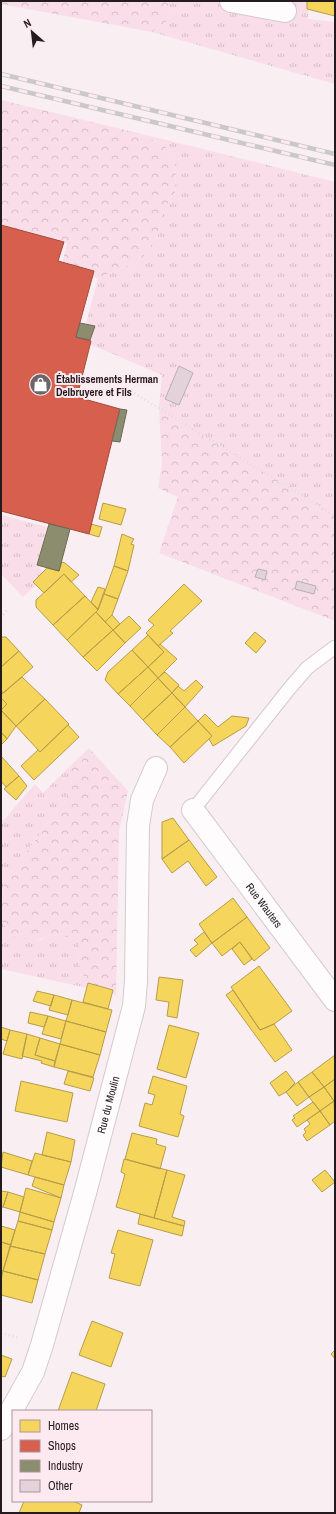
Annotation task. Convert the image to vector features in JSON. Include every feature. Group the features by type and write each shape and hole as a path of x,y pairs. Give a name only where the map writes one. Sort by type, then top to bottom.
{"street":[{"path":"231,1 285,10"},
{"name":"Rue du Moulin","path":"1,1429 33,1372 42,1345 85,1193 134,1006 136,980 138,826 142,800 156,768"},
{"name":"Rue Wauters","path":"193,810 335,1000"}],"lane":[{"path":"193,810 307,668 335,647"}],"path":[{"path":"131,390 335,516"},
{"path":"1,618 7,610"}],"green space":[{"path":"1,1 167,1 170,10 168,20 152,32 1,4"},
{"path":"167,1 309,1 308,19 335,22 335,84 152,32 168,20 170,10"},
{"path":"1,100 142,134 166,147 176,167 175,192 163,210 157,237 140,261 98,278 61,268 67,243 1,227"},
{"path":"142,134 335,182 335,516 159,408 162,375 94,346 81,343 98,278 140,261 157,237 163,210 175,192 176,167 166,147"},
{"path":"159,408 335,516 335,621 159,553 178,497 158,488 162,464"},
{"path":"1,515 47,527 39,567 46,576 23,597 1,574"},
{"path":"89,748 128,791 119,831 116,995 101,991 86,981 78,963 80,937 74,933 63,937 54,932 43,938 34,940 25,939 12,936 1,920 4,882 67,798 72,785 69,767"},
{"path":"69,767 72,785 67,798 4,882 1,909 1,823 35,784 43,793"},
{"path":"1,920 12,935 41,940 54,932 63,937 74,933 80,937 78,963 101,991 1,969"}],"building: Homes":[{"path":"307,1 335,1 335,16 307,9"},
{"path":"103,503 126,509 121,525 99,519"},
{"path":"91,524 102,527 99,537 89,534"},
{"path":"122,534 134,539 131,544 134,545 128,571 114,566"},
{"path":"62,562 79,575 71,582 64,574 44,593 33,582 47,568 59,571"},
{"path":"114,566 128,571 118,599 104,594"},
{"path":"64,574 85,596 53,625 36,607 36,600"},
{"path":"184,584 202,601 170,631 173,633 158,646 146,633 154,625 148,620"},
{"path":"98,587 105,589 98,609 91,602"},
{"path":"104,594 118,599 112,615 105,622 96,612"},
{"path":"85,596 98,610 67,640 53,625"},
{"path":"96,612 113,630 83,657 67,640"},
{"path":"112,615 120,624 113,630 105,622"},
{"path":"129,616 141,628 125,643 113,630"},
{"path":"113,630 125,643 97,671 83,657"},
{"path":"255,632 266,641 256,653 245,643"},
{"path":"148,635 164,652 148,667 132,650"},
{"path":"1,637 6,637 19,651 1,667"},
{"path":"160,644 177,659 158,678 148,667 164,652 158,646"},
{"path":"132,650 148,667 118,694 105,680 108,672"},
{"path":"19,651 33,667 3,693 1,690 1,667"},
{"path":"148,667 158,678 130,706 118,694"},
{"path":"165,672 179,685 172,693 158,678"},
{"path":"22,677 45,699 16,726 1,710 7,704 1,698 1,695"},
{"path":"158,678 172,693 143,720 130,706"},
{"path":"196,680 203,687 185,707 172,693 178,686 184,691"},
{"path":"172,693 185,707 157,735 143,720"},
{"path":"1,698 7,704 1,710"},
{"path":"45,699 69,724 40,752 16,726"},
{"path":"185,707 198,721 170,747 157,735"},
{"path":"1,710 16,726 7,739 1,732"},
{"path":"205,714 218,727 232,716 249,718 246,726 213,746 209,739 212,736 198,721"},
{"path":"198,721 212,736 184,763 170,747"},
{"path":"68,725 79,737 34,780 21,766 38,750 40,752"},
{"path":"1,732 7,739 1,745"},
{"path":"1,756 19,776 6,787 1,781"},
{"path":"19,776 27,786 16,800 4,789"},
{"path":"173,818 189,840 162,859 162,822"},
{"path":"189,840 217,877 206,886 188,861 172,873 162,859"},
{"path":"233,898 247,917 212,943 199,924"},
{"path":"247,917 270,948 254,961 240,942 222,956 212,943"},
{"path":"204,932 212,943 196,957 190,950 198,944 194,940"},
{"path":"240,942 252,959 244,965 232,949"},
{"path":"259,966 292,1011 274,1024 260,1030 231,987"},
{"path":"159,977 183,980 177,1018 167,1016 169,1002 156,1000"},
{"path":"88,983 113,990 108,1009 83,1002"},
{"path":"233,990 260,1030 274,1024 292,1050 275,1062 226,995"},
{"path":"37,991 54,995 51,1006 33,1001"},
{"path":"54,995 72,1000 68,1015 49,1010"},
{"path":"72,1000 112,1010 106,1032 66,1021"},
{"path":"30,1012 48,1016 44,1027 28,1023"},
{"path":"48,1016 66,1021 61,1039 42,1034"},
{"path":"66,1021 106,1032 100,1055 60,1044"},
{"path":"169,1025 199,1033 186,1078 157,1069"},
{"path":"1,1027 10,1030 7,1041 1,1039"},
{"path":"10,1030 27,1034 22,1059 3,1054"},
{"path":"27,1034 40,1038 35,1055 55,1061 54,1067 41,1063 42,1061 22,1056"},
{"path":"40,1038 60,1044 55,1061 35,1055"},
{"path":"60,1044 100,1055 93,1077 54,1067"},
{"path":"335,1055 335,1079 324,1087 312,1072"},
{"path":"68,1071 94,1078 90,1091 64,1084"},
{"path":"286,1071 295,1083 286,1092 279,1096 270,1083"},
{"path":"312,1072 324,1087 309,1097 298,1082"},
{"path":"153,1076 187,1086 180,1114 184,1116 178,1137 139,1126 145,1103 152,1105 155,1095 148,1093"},
{"path":"335,1079 335,1100 334,1101 324,1087"},
{"path":"21,1081 73,1093 67,1122 15,1111"},
{"path":"298,1082 309,1097 297,1106 286,1092"},
{"path":"324,1087 334,1101 320,1111 309,1097"},
{"path":"334,1101 335,1121 330,1125 320,1111"},
{"path":"313,1102 320,1111 297,1127 292,1120 295,1118 293,1116"},
{"path":"320,1111 330,1125 307,1141 303,1135 306,1132 304,1129 310,1124 307,1120"},
{"path":"47,1132 75,1140 71,1162 42,1155"},
{"path":"132,1133 157,1139 156,1144 166,1147 160,1169 125,1159"},
{"path":"3,1152 32,1161 28,1175 1,1167"},
{"path":"35,1153 71,1162 64,1185 28,1175"},
{"path":"124,1159 167,1170 154,1218 116,1207 125,1174 121,1172"},
{"path":"167,1170 185,1175 172,1217 185,1221 184,1226 154,1218"},
{"path":"325,1170 335,1182 322,1192 312,1180"},
{"path":"35,1177 64,1185 61,1198 32,1186"},
{"path":"26,1188 61,1198 54,1222 20,1212"},
{"path":"1,1191 8,1192 3,1207 1,1207"},
{"path":"8,1192 24,1197 20,1212 3,1207"},
{"path":"20,1212 54,1222 52,1230 18,1221"},
{"path":"140,1214 184,1226 182,1236 138,1224"},
{"path":"18,1221 52,1230 45,1254 10,1246"},
{"path":"1,1226 15,1230 11,1245 1,1242"},
{"path":"118,1230 153,1240 140,1286 109,1278 115,1254 111,1253"},
{"path":"1,1242 11,1245 3,1271 1,1270"},
{"path":"10,1246 45,1254 38,1280 3,1271"},
{"path":"3,1271 38,1280 32,1303 1,1295 1,1280"},
{"path":"92,1321 123,1333 111,1367 79,1355"},
{"path":"335,1350 335,1359 331,1354"},
{"path":"1,1355 12,1359 5,1377 1,1376"},
{"path":"72,1372 105,1384 96,1410 58,1410"},
{"path":"24,1502 75,1502 82,1505 79,1513 19,1513"}],"building: Shops":[{"name":"Établissements Herman Delbruyere et Fils","path":"1,225 64,242 58,261 94,271 76,337 91,341 77,397 120,409 89,534 1,511"}],"building: Industry":[{"path":"80,323 95,326 90,340 76,337"},
{"path":"120,409 127,410 120,442 112,441"},
{"path":"49,524 70,529 59,571 37,565"}],"building: Other":[{"path":"179,366 193,373 179,405 165,399"},
{"path":"258,569 267,571 265,580 255,577"},
{"path":"297,581 316,586 314,594 295,589"}],"railway":[{"path":"1,74 335,154"},
{"path":"1,86 335,165"}],"place":[{"name":"Établissements Herman Delbruyere et Fils","path":"40,385"}]}
